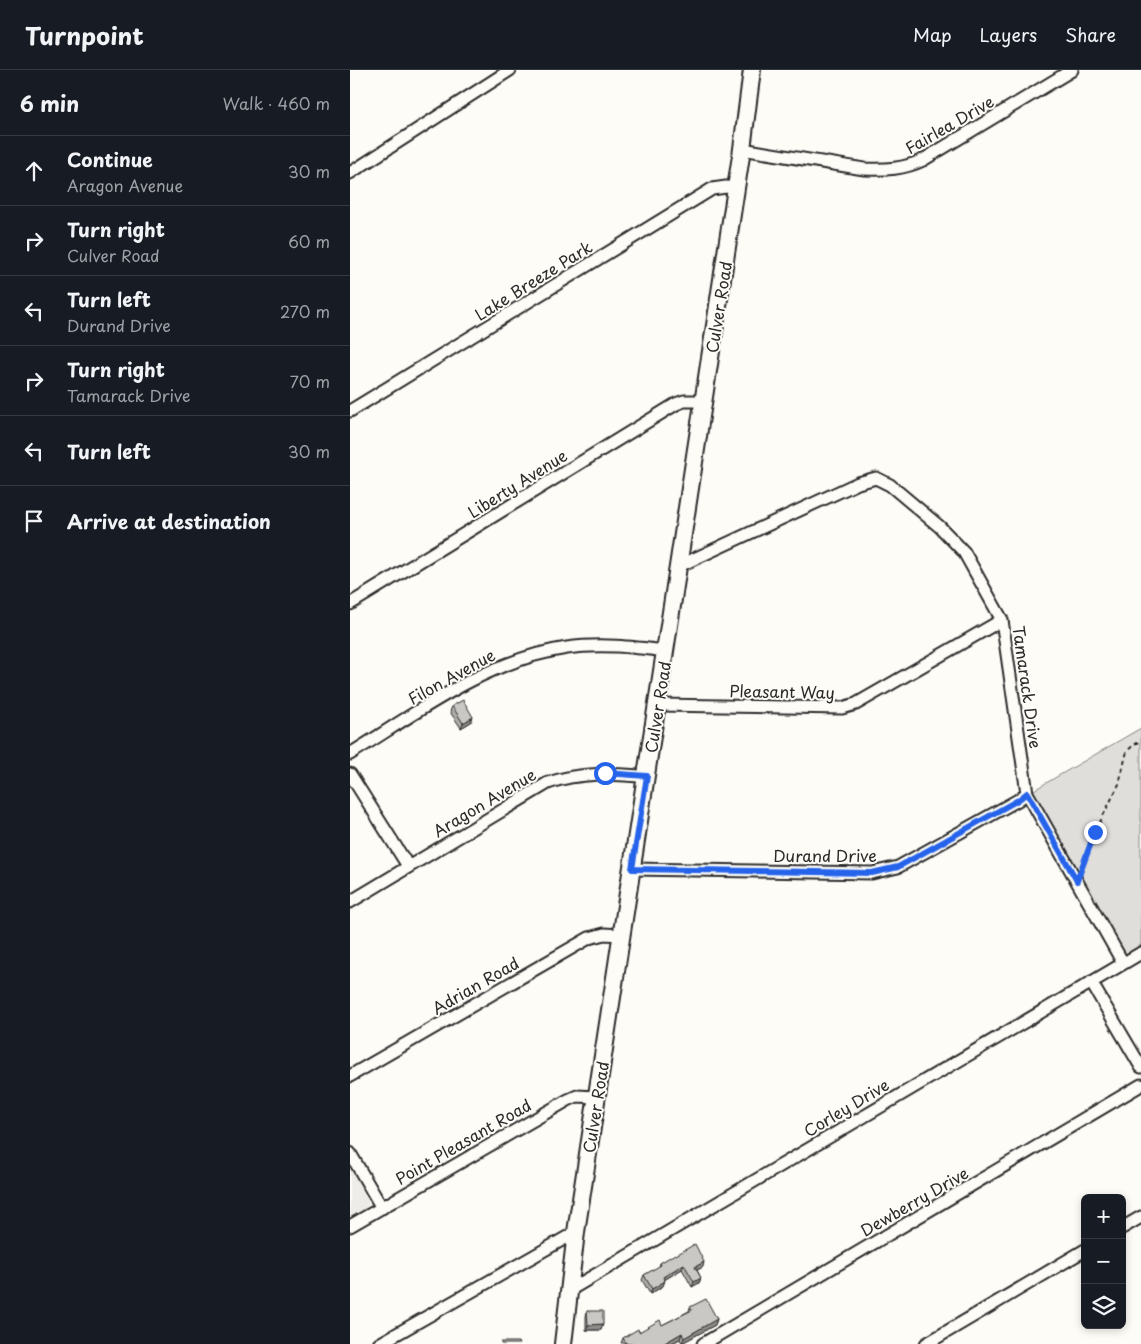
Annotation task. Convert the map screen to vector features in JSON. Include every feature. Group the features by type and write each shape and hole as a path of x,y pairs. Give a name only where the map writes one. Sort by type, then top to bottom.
{"main road":[{"name":"Culver Road","path":"563,1344 576,1232 620,935 658,705 742,149 752,70"}],"street":[{"path":"350,173 510,70"},
{"name":"Fairlea Drive","path":"742,149 864,169 884,170 900,168 923,160 1072,70"},
{"name":"Lake Breeze Park","path":"350,411 712,189 736,188"},
{"name":"Liberty Avenue","path":"350,604 676,404 684,401 704,401"},
{"name":"Tamarack Drive","path":"679,566 858,483 876,478 890,485 940,527 964,552 1002,620 1027,793 1123,963"},
{"name":"Pleasant Way","path":"658,705 849,707 1002,620"},
{"name":"Filon Avenue","path":"350,754 464,684 501,666 524,658 569,648 589,646 636,647 666,651"},
{"path":"350,774 408,866"},
{"name":"Aragon Avenue","path":"350,902 548,783 587,774 647,776"},
{"name":"Durand Drive","path":"632,869 872,873 885,871 906,862 1018,800 1027,793"},
{"name":"Adrian Road","path":"350,1076 589,938 604,934 620,935"},
{"name":"Corley Drive","path":"568,1292 1141,952"},
{"path":"1091,982 1141,1067"},
{"name":"Dewberry Drive","path":"703,1344 1141,1085"},
{"name":"Point Pleasant Road","path":"350,1226 568,1100 577,1096 596,1097"},
{"path":"350,1153 382,1208"},
{"path":"1126,1226 1141,1217"},
{"path":"378,1344 576,1232"},
{"path":"926,1344 1081,1252"}],"path":[{"path":"1077,881 1095,832 1119,784 1127,751 1136,743 1141,743"}],"shaded area":[{"path":"1141,728 1141,950 1123,960 1027,794"},
{"path":"350,1166 370,1200 366,1210 350,1220"}],"building":[{"path":"463,700 473,717 463,723 452,706"},
{"path":"695,1244 704,1262 695,1267 701,1278 694,1282 684,1264 663,1277 665,1281 652,1289 644,1275 661,1265 660,1263"},
{"path":"706,1299 717,1319 684,1338 682,1333 663,1344 658,1344 657,1342 654,1344 627,1344 623,1338 638,1329 639,1332 660,1320 662,1325 692,1310 690,1307"},
{"path":"587,1311 603,1311 603,1324 588,1325"},
{"path":"501,1342 518,1342 519,1344 501,1344"}],"route":[{"path":"605,773 647,776 632,869 872,873 885,871 898,867 1018,800 1027,793 1077,881 1095,832"}]}
